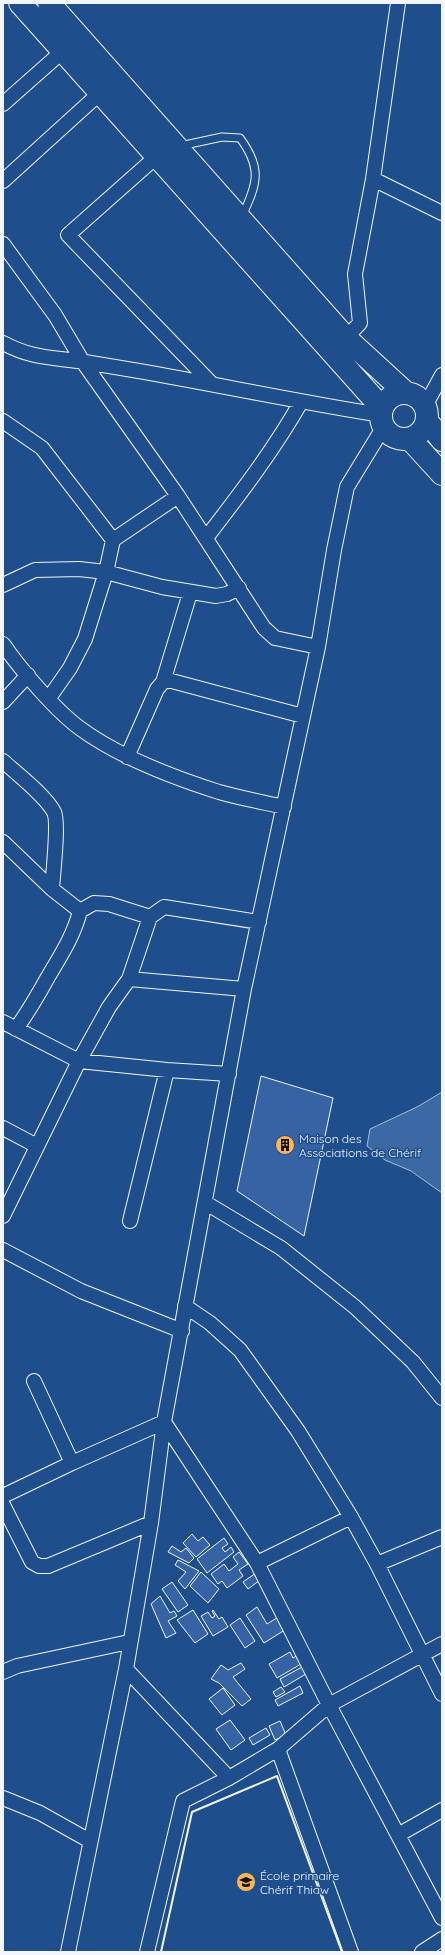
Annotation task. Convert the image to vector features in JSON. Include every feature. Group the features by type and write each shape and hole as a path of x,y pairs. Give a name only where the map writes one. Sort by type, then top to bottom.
{"main road":[{"path":"20,3 382,417 388,434 395,438 410,439 421,432 426,413"},
{"path":"48,3 346,338 406,393 420,400 442,440"},
{"path":"382,417 388,400 396,395 406,393"},
{"path":"410,439 442,474"}],"street":[{"path":"346,338 360,323 355,274 373,179 398,3"},
{"path":"3,104 63,51"},
{"path":"3,182 100,93"},
{"path":"156,157 68,235 212,384"},
{"path":"373,179 442,213"},
{"path":"3,244 55,315 83,362 178,496 269,634 274,638 285,641 318,647"},
{"path":"3,342 20,352 33,356 56,360 83,362 212,384 382,417 347,487 334,550 318,647 244,989 206,1202 164,1422 151,1523 129,1642 126,1669 68,1952"},
{"path":"426,413 442,375"},
{"path":"206,538 254,475 286,428 300,402"},
{"path":"3,421 42,448 113,540"},
{"path":"49,698 70,668 85,639 106,572 113,540 178,496"},
{"path":"3,585 35,570 79,569 106,572 190,593 222,596 238,588"},
{"path":"127,756 157,689 163,682 190,593"},
{"path":"3,644 49,698 82,730 127,756 221,792 284,807"},
{"path":"3,702 28,675"},
{"path":"163,682 172,680 303,716"},
{"path":"3,761 47,802 54,812 57,829 52,889"},
{"path":"3,842 52,889 80,911"},
{"path":"16,1029 39,995 61,956 76,928 80,911 94,903 109,904 150,917"},
{"path":"3,1216 79,1061 109,1007 129,979 150,917 164,907 258,922"},
{"path":"129,979 244,989"},
{"path":"3,1022 79,1061 166,1070 229,1074"},
{"path":"130,1221 166,1070"},
{"path":"3,1128 37,1146"},
{"path":"206,1202 281,1248 355,1307 413,1362 442,1398"},
{"path":"3,1250 81,1291 182,1331"},
{"path":"185,1306 210,1323 240,1350 298,1431 351,1517 377,1564 442,1694"},
{"path":"34,1381 72,1463"},
{"path":"3,1496 164,1422"},
{"path":"164,1422 257,1563 329,1705 442,1918"},
{"path":"3,1505 32,1562 39,1566 48,1566 151,1523"},
{"path":"257,1563 351,1517"},
{"path":"377,1564 442,1537"},
{"path":"3,1672 17,1666 129,1642"},
{"path":"147,1952 183,1801 229,1778 278,1750 329,1705 442,1644"},
{"path":"126,1669 229,1778"},
{"path":"278,1750 351,1952"},
{"path":"3,1798 40,1813 90,1841"},
{"path":"398,1835 442,1810"},
{"path":"422,1952 442,1939"}],"lane":[{"path":"176,147 222,137 240,138 251,154 255,172 254,192 240,219"}],"water":[{"path":"442,1092 442,1193 411,1171 385,1160 367,1146 370,1129 417,1107"}],"building":[{"name":"Maison des Associations de Chérif","path":"261,1076 333,1098 304,1236 237,1191"},
{"path":"192,1534 198,1541 203,1537 210,1545 196,1557 183,1543"},
{"path":"224,1538 228,1544 222,1548 225,1552 231,1547 234,1552 207,1573 197,1559"},
{"path":"172,1546 181,1552 186,1548 194,1558 189,1563 168,1552"},
{"path":"239,1552 248,1564 239,1570 243,1576 227,1588 222,1581 218,1584 211,1574 224,1564 229,1571 238,1564 233,1557"},
{"path":"178,1560 199,1571 185,1589 178,1581 186,1572 175,1565"},
{"path":"201,1572 219,1589 208,1603 190,1586"},
{"path":"256,1573 260,1580 248,1589 243,1582"},
{"path":"172,1582 188,1605 178,1612 162,1589"},
{"path":"160,1596 170,1613 174,1611 177,1616 168,1621 176,1633 166,1638 151,1604"},
{"path":"257,1607 267,1624 280,1616 288,1628 264,1643 246,1615"},
{"path":"193,1610 208,1634 195,1643 177,1620"},
{"path":"213,1610 219,1619 222,1617 228,1627 213,1636 201,1616 208,1612 212,1618 215,1616 212,1611"},
{"path":"240,1618 255,1641 245,1648 230,1625"},
{"path":"290,1652 293,1658 296,1656 301,1664 277,1678 269,1664"},
{"path":"241,1663 245,1669 233,1677 251,1699 242,1706 219,1683 211,1679 221,1665 228,1670"},
{"path":"302,1667 306,1674 284,1687 280,1679"},
{"path":"300,1686 303,1693 278,1706 275,1700"},
{"path":"281,1687 285,1692 276,1697 273,1692"},
{"path":"223,1688 235,1705 222,1715 209,1699"},
{"path":"230,1720 245,1740 231,1750 216,1729"},
{"path":"280,1721 286,1735 275,1740 269,1726"},
{"path":"266,1728 270,1735 253,1745 249,1738"}],"wall":[{"path":"161,1952 192,1812 277,1776 342,1952"}],"place":[{"name":"Maison des Associations de Chérif","path":"285,1145"},
{"name":"École primaire Chérif Thiaw","path":"246,1882"}]}
